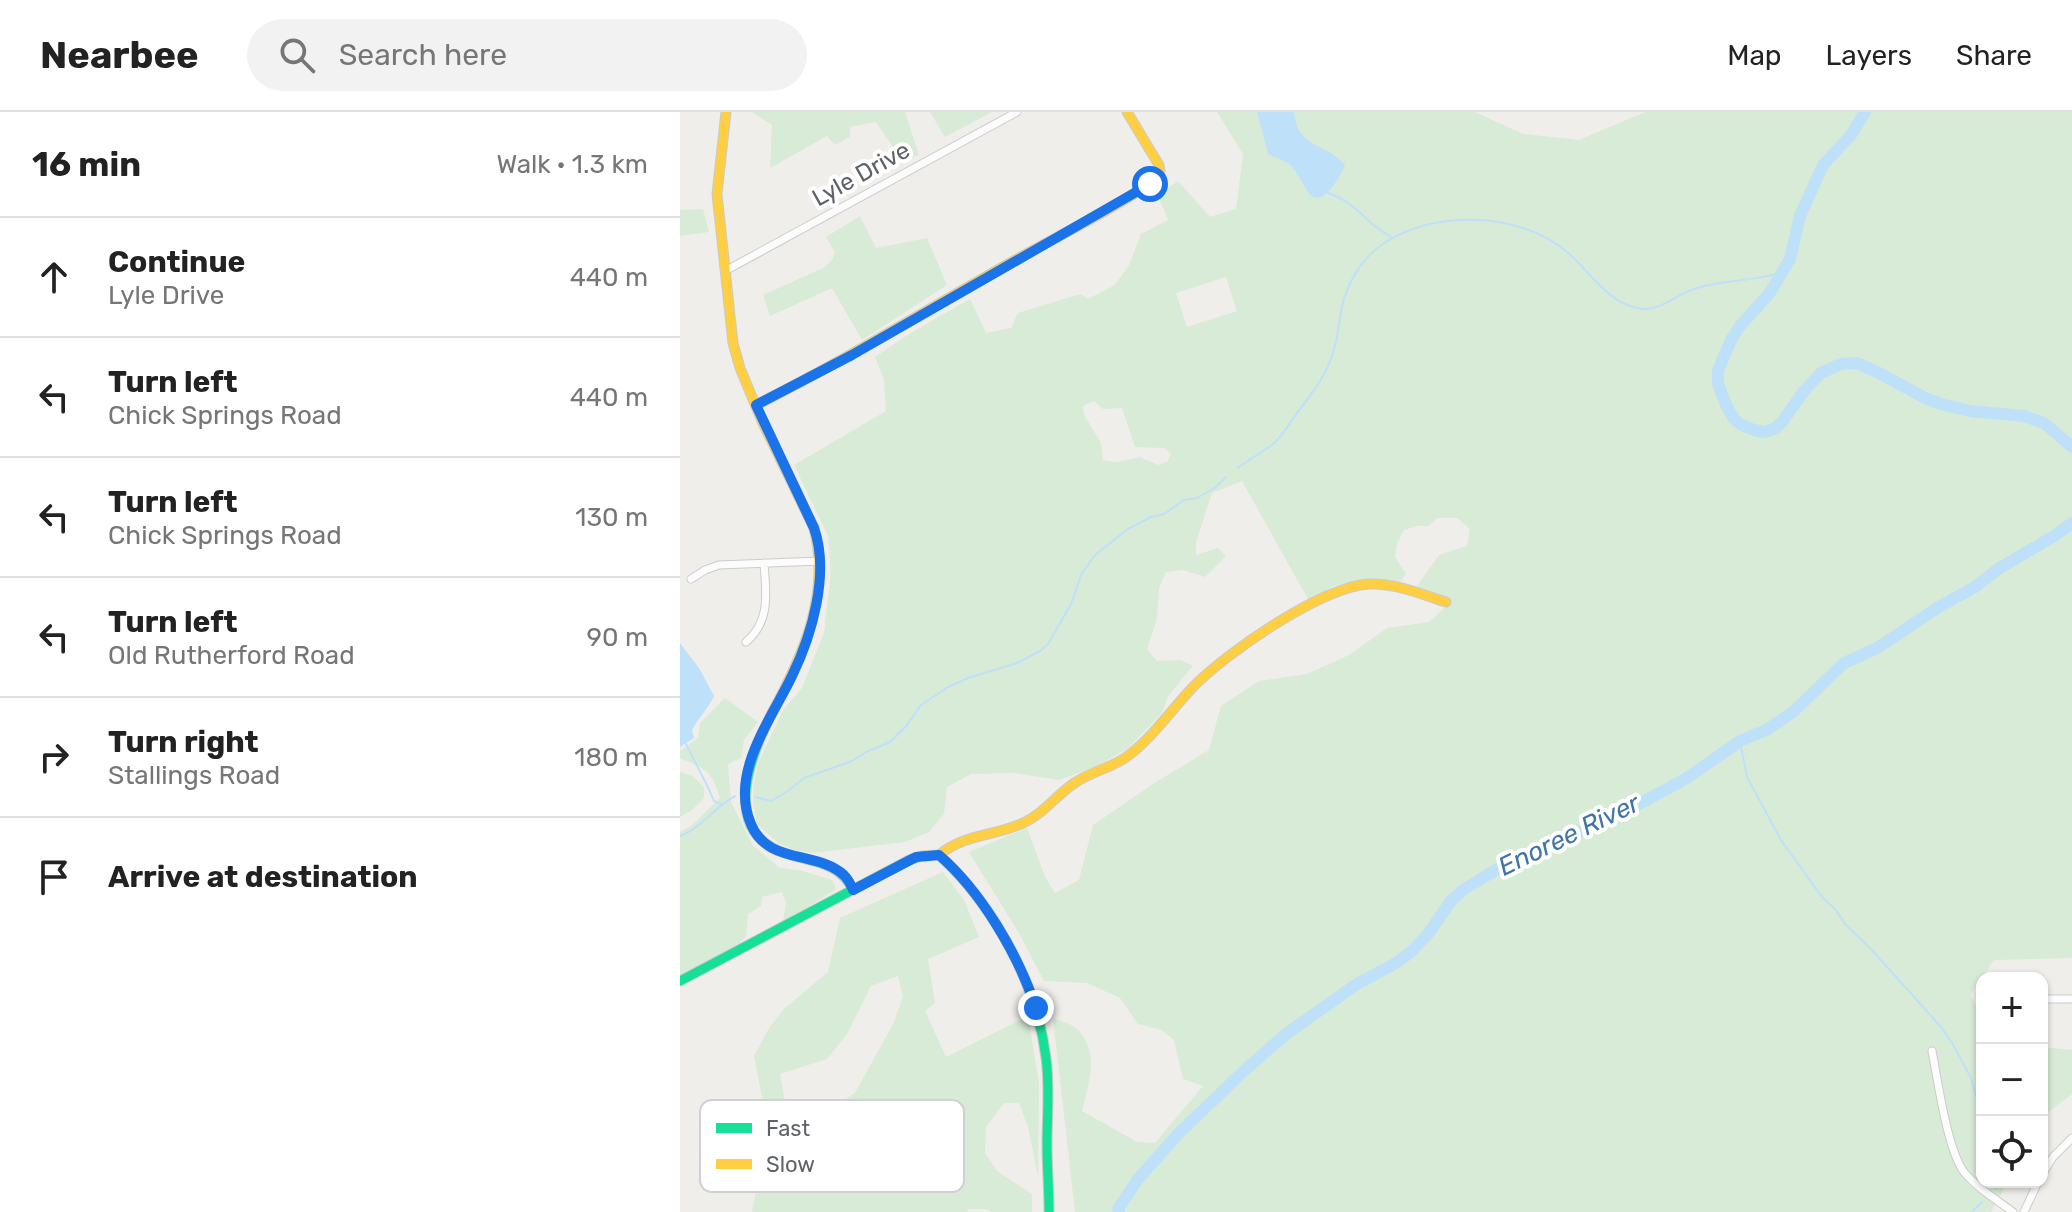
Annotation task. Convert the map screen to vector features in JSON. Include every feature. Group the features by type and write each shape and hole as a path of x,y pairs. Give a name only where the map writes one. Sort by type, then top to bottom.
{"street":[{"path":"726,112 717,194 733,343 756,405 814,528 821,561 815,605 802,651 751,760 746,810 753,830 769,847 832,867 846,876 853,890"},
{"name":"Lyle Drive","path":"725,271 1017,112"},
{"path":"756,405 852,355 1155,180 1160,171 1159,165 1127,112"},
{"path":"691,579 719,565 821,561"},
{"path":"746,642 756,634 765,614 764,563"},
{"path":"680,981 916,857 939,855 965,840 1034,818 1079,780 1123,759 1238,648 1318,601 1352,587 1375,584 1446,602"},
{"path":"939,855 955,870 1002,935 1024,975 1036,1008 1045,1045 1048,1080 1049,1212"},
{"path":"2048,999 2072,999"},
{"path":"1932,1051 1950,1139 1960,1165 1973,1181 2013,1212"},
{"path":"2048,1165 2072,1138"},
{"path":"2024,1212 2035,1188"}],"green space":[{"path":"752,112 905,112 919,155 903,162 876,122 850,127 850,137 835,145 827,136 770,168 772,125"},
{"path":"930,112 992,112 945,137"},
{"path":"1217,112 1475,112 1523,134 1579,140 1645,112 2072,112 2072,958 1994,960 1986,972 1976,972 1976,986 1970,995 1976,1005 1976,1188 2005,1188 1991,1212 1075,1212 1053,1018 1077,1029 1088,1047 1091,1068 1082,1111 1137,1142 1155,1143 1203,1086 1183,1079 1174,1040 1162,1030 1138,1024 1120,998 1087,983 1044,981 969,852 1027,828 1045,877 1055,893 1079,880 1093,825 1209,750 1221,706 1259,681 1307,674 1349,655 1387,628 1429,622 1452,601 1417,586 1439,555 1467,546 1470,529 1457,518 1437,518 1429,526 1404,530 1397,543 1395,557 1406,574 1399,583 1360,580 1333,586 1309,601 1242,481 1212,493 1196,542 1196,555 1218,548 1226,556 1205,577 1183,570 1166,572 1159,588 1157,619 1147,649 1157,661 1181,660 1193,666 1168,696 1162,713 1127,749 1097,766 1059,780 1014,773 971,774 947,787 944,814 929,832 905,842 812,853 778,843 757,824 753,789 758,763 783,710 802,688 824,633 831,572 828,536 794,465 886,411 884,380 875,357 970,299 986,333 1011,328 1018,313 1080,294 1088,299 1115,285 1129,265 1141,234 1168,220 1158,195 1178,181 1210,217 1236,209 1243,154","holes":["1226,277 1237,311 1187,327 1176,293","1094,401 1103,409 1122,408 1135,447 1164,448 1171,454 1167,462 1158,465 1140,457 1116,462 1103,460 1101,443 1084,415 1083,406"]},
{"path":"703,209 709,232 680,236 680,210"},
{"path":"860,216 876,248 927,238 947,285 862,340 832,288 770,316 763,295 823,268 835,252 826,237"},
{"path":"725,698 758,722 744,740 741,758 728,764 731,802 753,846 780,868 832,880 836,889 783,921 786,903 782,892 762,897 761,906 748,914 746,937 734,948 680,976 680,832 691,826 720,798 711,776 680,758 680,751 698,738 700,723"},
{"path":"680,772 693,776 704,787 704,798 680,817"},
{"path":"943,872 964,900 979,937 928,959 935,1003 925,1011 946,1057 1028,1016 1039,1083 1038,1176 1028,1127 1019,1103 1004,1103 986,1127 985,1153 997,1171 1032,1194 1032,1212 967,1209 968,1212 752,1212 756,1192 964,1192 964,1100 844,1100 855,1093 894,1022 903,997 898,976 871,986 847,1034 827,1059 780,1074 785,1100 762,1100 754,1056 769,1028 784,1009 828,972 840,918"},
{"path":"2048,1048 2072,1050 2072,1094 2048,1112"}],"water":[{"path":"1257,112 1294,112 1301,133 1345,165 1327,193 1317,198 1312,196 1290,165 1268,154"},
{"path":"680,643 699,668 714,696 692,730 694,738 680,747"}],"waterway":[{"name":"Enoree River","path":"1865,112 1851,135 1823,165 1800,216 1790,259 1769,294 1740,326 1718,370 1718,384 1734,419 1754,430 1764,432 1776,428 1821,373 1841,364 1857,363 1945,405 1970,411 2024,416 2044,423 2072,447"},
{"path":"1328,193 1356,209 1392,238"},
{"path":"1238,468 1276,441 1321,379 1333,352 1344,298 1351,281 1373,252 1401,234 1449,221 1500,222 1525,229 1547,238 1567,252 1601,287 1621,302 1644,309 1705,286 1783,272"},
{"path":"756,797 771,801 804,778 852,761 890,742 921,705 948,687 1017,663 1040,651 1048,644 1071,604 1082,573 1095,555 1128,529 1164,514 1184,500 1197,498 1226,477"},
{"name":"Enoree River","path":"1119,1212 1138,1179 1179,1133 1246,1069 1286,1034 1357,984 1412,951 1463,890 1502,866 1564,840 1687,778 1740,741 1768,729 1793,712 1844,663 1875,649 2072,523"},
{"path":"1740,741 1747,777 1781,840 1845,924 1941,1027 1970,1076 1976,1096"},
{"path":"686,744 714,801 721,804"},
{"path":"680,836 735,796"},
{"path":"1972,1212 1982,1202"}],"traffic: fast":[{"path":"772,713 756,748 746,788 746,807 751,825 761,840 779,851 821,863 839,872 853,890"},
{"path":"680,981 909,860 939,855 978,897 995,922 1023,974 1033,1002 1047,1069 1049,1212"}],"traffic: slow":[{"path":"726,112 717,194 733,343 762,421 814,528 818,553 819,577 811,624 794,669 772,713"},
{"path":"756,405 1098,215 1155,180 1160,171 1159,165 1127,112"},
{"path":"939,855 969,839 1023,823 1076,782 1125,758 1144,743 1208,673 1251,640 1301,609 1349,588 1369,584 1398,587 1446,602"}],"route":[{"path":"1036,1008 1024,975 994,922 950,864 939,855 916,857 853,890 846,876 832,867 776,851 753,830 746,810 751,760 802,651 815,605 821,564 820,546 814,528 756,405 852,355 1150,184"}]}
